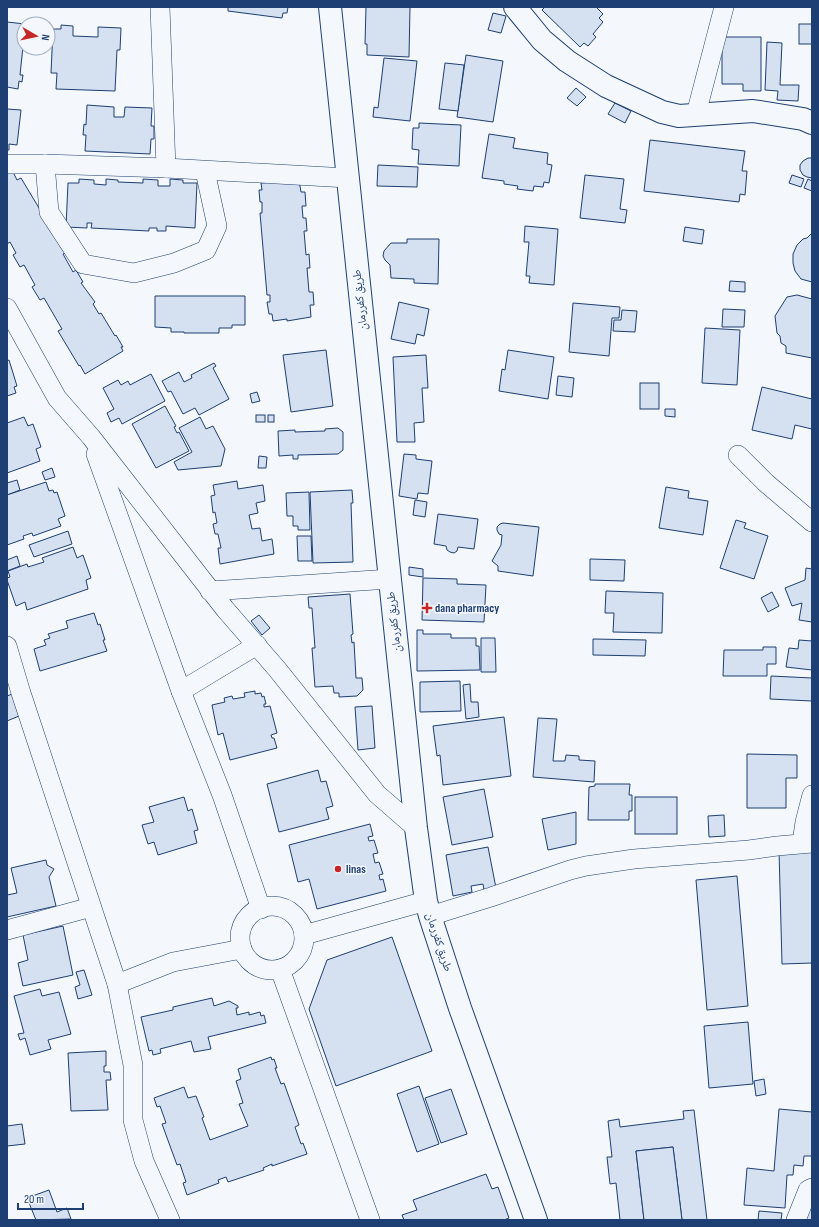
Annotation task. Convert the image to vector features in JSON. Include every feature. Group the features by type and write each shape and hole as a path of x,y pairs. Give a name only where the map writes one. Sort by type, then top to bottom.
{"main road":[{"name":"طريق كفررمان","path":"330,7 416,828 428,909 460,1008 536,1220"},
{"path":"515,7 542,40 567,61 606,86 662,112 679,116 753,111 803,119 812,123"}],"street":[{"path":"160,7 166,168"},
{"path":"696,114 724,7"},
{"path":"7,164 166,168 348,178"},
{"path":"45,164 49,212 83,264 134,273 174,263 206,250 217,226 205,171"},
{"path":"7,308 57,398 90,437 210,591 257,645 377,794 416,828"},
{"path":"90,437 181,691 222,795 260,909"},
{"path":"738,455 766,483 812,522"},
{"path":"210,591 390,579"},
{"path":"181,691 257,645"},
{"path":"7,646 116,984 133,1065 133,1120 144,1162 170,1220"},
{"path":"304,936 491,897 586,866 634,859 749,850 807,843 805,822 812,795"},
{"path":"269,906 283,907 295,915 303,927 304,936 300,955 290,966 276,970 262,969 250,961 242,949 240,935 245,921 255,911 269,906"},
{"path":"7,930 91,907"},
{"path":"116,984 174,962 242,949"},
{"path":"280,969 370,1220"},
{"path":"796,1220 808,1190 812,1188"}],"building":[{"path":"228,7 288,7 287,13 283,13 282,18 228,11"},
{"path":"366,7 410,7 409,57 367,55 367,44 365,44"},
{"path":"545,7 596,7 603,14 599,18 603,22 593,34 596,37 588,46 584,43 580,47 542,10"},
{"path":"493,13 506,16 501,33 488,30"},
{"path":"7,22 16,23 16,56 22,56 20,75 23,75 22,82 19,81 18,89 7,87"},
{"path":"799,24 812,24 812,44 799,44"},
{"path":"61,25 73,26 73,36 98,37 98,27 121,28 120,50 117,50 115,91 56,89 57,73 51,73 52,56 56,56 56,29 61,29"},
{"path":"722,37 761,37 761,91 743,91 743,84 722,84"},
{"path":"767,42 782,43 780,85 799,85 798,101 777,100 778,91 765,90"},
{"path":"466,55 503,61 493,122 457,117"},
{"path":"384,58 417,61 410,121 373,117 374,107 378,108"},
{"path":"445,63 464,65 458,111 439,109"},
{"path":"576,88 586,97 577,106 567,98"},
{"path":"615,103 631,111 625,123 608,114"},
{"path":"87,105 114,107 114,117 124,117 125,107 152,108 151,126 154,126 154,139 151,139 150,154 85,151 86,135 83,135 84,124 86,125"},
{"path":"7,109 21,110 17,145 9,144 9,150 7,150"},
{"path":"419,123 461,125 459,166 418,164 419,150 412,149 413,128 419,128"},
{"path":"489,134 515,138 513,148 548,153 547,164 552,165 549,183 544,182 543,187 534,186 533,191 517,189 518,186 504,184 504,181 482,178"},
{"path":"650,140 745,151 742,171 747,171 745,195 740,194 739,202 644,191"},
{"path":"808,158 812,158 812,178 803,175 800,170 800,165"},
{"path":"378,165 418,167 417,187 377,186"},
{"path":"11,168 17,180 21,178 66,253 63,254 73,272 76,270 83,282 81,283 95,302 93,304 99,314 101,313 123,347 121,347 123,351 85,374 58,331 62,329 44,298 40,300 32,287 35,285 24,265 20,267 13,255 16,253 10,242 7,244 7,170"},
{"path":"585,175 624,179 620,209 627,210 625,223 580,218"},
{"path":"792,175 804,179 801,187 789,183"},
{"path":"79,179 94,180 94,184 106,185 106,179 118,180 118,182 143,183 143,179 158,180 158,186 170,186 170,179 183,180 183,183 197,183 195,228 166,226 166,231 157,231 157,228 149,228 149,231 91,228 92,223 87,223 87,228 66,227 68,183 79,183"},
{"path":"808,179 812,181 812,191 804,188"},
{"path":"299,180 301,192 305,192 306,206 302,206 303,218 306,218 307,231 304,231 306,255 309,254 310,268 307,268 309,292 313,292 314,305 310,305 311,317 287,321 287,319 273,321 272,314 269,314 267,302 270,302 270,295 267,295 260,213 262,213 262,202 260,202 259,190 262,190 261,183"},
{"path":"525,226 558,229 554,285 529,283 530,276 526,276 529,242 524,242"},
{"path":"685,227 704,230 702,244 683,241"},
{"path":"812,233 812,282 801,279 795,271 793,254 797,245"},
{"path":"407,239 439,239 438,284 414,283 414,279 391,278 390,265 383,256 384,251 391,243 407,243"},
{"path":"730,281 745,282 745,292 729,291"},
{"path":"797,295 812,299 812,358 786,353 786,346 781,343 780,336 777,333 775,316 787,297"},
{"path":"155,296 245,296 245,325 232,325 232,328 219,328 219,333 171,332 171,328 155,327"},
{"path":"399,302 429,309 424,336 417,334 415,344 391,339"},
{"path":"573,303 620,307 619,318 612,318 609,356 569,352"},
{"path":"723,309 745,310 744,327 722,327"},
{"path":"622,310 637,311 635,332 613,331 614,320 621,320"},
{"path":"705,328 740,330 737,385 702,383"},
{"path":"326,350 333,406 291,412 283,355"},
{"path":"508,350 554,357 548,399 499,391 502,369 505,370"},
{"path":"426,355 428,388 422,388 424,422 414,423 415,442 397,442 393,357"},
{"path":"9,360 17,386 14,387 16,393 7,396 7,361"},
{"path":"214,363 216,366 213,368 229,399 199,415 195,408 183,414 171,391 168,392 162,381 179,372 184,382 192,378 191,375"},
{"path":"151,374 165,401 122,424 119,418 111,422 107,413 114,409 103,388 118,380 121,385 128,381 130,385"},
{"path":"558,376 574,378 572,397 556,395"},
{"path":"640,383 659,383 659,409 640,409"},
{"path":"762,387 812,399 812,429 795,425 792,439 752,430"},
{"path":"257,392 260,401 252,403 250,394"},
{"path":"165,406 176,426 174,427 177,433 179,432 189,451 156,468 132,424"},
{"path":"665,409 675,409 675,417 665,416"},
{"path":"256,415 265,415 265,422 256,422"},
{"path":"268,415 274,415 274,422 268,422"},
{"path":"24,417 28,426 33,424 41,447 36,449 40,461 7,473 7,423"},
{"path":"200,417 206,429 213,426 225,449 221,466 178,470 174,462 192,452 179,428"},
{"path":"338,428 343,432 343,450 338,454 298,455 298,459 293,459 293,455 279,456 278,431 325,431 325,429"},
{"path":"404,454 416,455 416,459 432,461 428,494 418,493 417,499 399,496"},
{"path":"259,456 267,457 266,468 258,468"},
{"path":"52,468 55,477 45,480 42,472"},
{"path":"17,480 20,490 7,495 7,483"},
{"path":"237,481 238,489 263,485 265,501 256,503 258,513 249,515 252,529 260,528 262,541 272,539 274,554 220,564 218,548 221,548 218,534 215,534 213,524 217,523 215,512 213,513 211,496 215,495 213,485"},
{"path":"46,482 49,491 53,490 54,493 57,492 65,516 58,519 61,526 33,536 32,533 23,536 24,539 7,545 7,495"},
{"path":"666,487 689,491 688,498 708,501 703,535 659,528"},
{"path":"352,490 353,562 313,563 310,492"},
{"path":"309,492 310,530 298,530 298,526 293,526 293,516 287,516 286,493"},
{"path":"415,500 427,502 425,517 413,515"},
{"path":"438,514 478,519 474,549 458,547 457,551 454,553 447,550 446,546 434,544"},
{"path":"736,520 746,523 744,528 768,536 754,579 720,568"},
{"path":"503,523 539,527 533,576 498,571 498,566 492,561 501,545 502,535 499,534 497,527"},
{"path":"68,531 72,544 34,557 29,545"},
{"path":"297,536 311,536 312,561 298,561"},
{"path":"73,547 77,558 83,555 91,578 86,580 88,589 27,610 25,602 16,606 7,580 7,578 10,577 8,571 27,564 28,567 44,562 42,558"},
{"path":"17,556 20,566 7,571 7,560"},
{"path":"590,559 625,560 624,581 590,580"},
{"path":"409,567 423,569 423,577 409,575"},
{"path":"806,568 812,569 812,622 799,620 802,603 792,606 785,588 805,580"},
{"path":"423,578 457,579 457,584 486,585 484,622 422,620"},
{"path":"606,591 663,593 662,633 613,632 614,613 605,613"},
{"path":"772,592 779,606 768,612 761,598"},
{"path":"350,594 353,634 351,635 352,643 354,642 356,678 362,678 363,690 357,696 339,697 339,693 334,693 333,686 315,687 312,648 315,648 312,608 309,608 308,597"},
{"path":"94,613 98,625 100,624 107,651 40,671 34,649 46,645 44,640 50,638 48,634 68,628 66,621"},
{"path":"259,615 270,628 262,635 251,621"},
{"path":"417,630 423,630 423,634 451,634 451,638 476,638 476,646 479,646 480,670 417,671"},
{"path":"481,638 495,638 496,672 481,672"},
{"path":"593,639 646,640 645,656 593,655"},
{"path":"799,640 812,641 812,670 786,667 789,648 798,649"},
{"path":"763,647 776,647 776,664 767,664 767,676 723,676 724,650 763,650"},
{"path":"771,676 812,678 812,701 770,699"},
{"path":"460,681 461,711 420,712 420,682"},
{"path":"470,684 471,702 478,702 479,717 466,719 463,685"},
{"path":"255,691 255,694 261,693 262,697 264,696 266,704 264,704 264,707 270,706 277,733 271,735 272,738 274,738 277,748 230,760 223,733 218,735 212,705 225,702 224,698 232,696 233,699 245,697 244,693"},
{"path":"12,694 19,716 7,721 7,696"},
{"path":"372,706 375,748 358,750 355,707"},
{"path":"504,717 511,776 443,785 440,755 437,756 433,726"},
{"path":"538,718 557,719 553,761 565,761 566,755 579,756 579,760 595,761 594,782 533,777"},
{"path":"747,754 797,755 797,778 786,778 786,808 747,808"},
{"path":"318,770 321,782 326,781 333,806 326,808 329,819 279,832 267,784"},
{"path":"595,784 630,784 629,795 632,795 632,811 629,811 629,820 588,820 589,787 595,786"},
{"path":"484,789 493,837 452,845 443,797"},
{"path":"184,797 188,811 192,809 198,830 194,831 197,843 158,855 154,842 148,844 142,825 154,822 149,807"},
{"path":"635,797 677,797 677,834 635,834"},
{"path":"576,812 576,844 548,850 542,819"},
{"path":"724,815 725,836 709,837 708,816"},
{"name":"linas","path":"370,824 373,836 368,837 369,841 374,840 378,853 373,854 375,863 379,862 383,874 379,875 380,880 383,879 386,891 317,909 309,879 298,882 289,845"},
{"path":"488,847 496,888 484,890 483,884 471,886 472,892 453,896 446,855"},
{"path":"812,849 812,963 782,964 779,850"},
{"path":"46,860 47,865 54,869 49,877 56,906 7,917 7,895 17,893 11,868"},
{"path":"737,876 748,1006 707,1010 696,880"},
{"path":"63,926 73,975 23,986 18,963 28,960 23,935"},
{"path":"392,937 432,1051 336,1086 309,1009 327,960"},
{"path":"84,970 92,995 78,999 75,987 80,985 76,972"},
{"path":"40,989 42,996 59,992 71,1034 48,1040 51,1049 30,1055 25,1038 20,1040 18,1034 24,1033 14,996"},
{"path":"212,998 214,1006 229,1001 238,1006 238,1008 236,1008 237,1015 249,1012 249,1015 260,1012 261,1016 264,1015 266,1023 208,1037 211,1049 194,1052 191,1041 160,1049 161,1053 153,1055 152,1050 149,1051 141,1017 173,1010 173,1007"},
{"path":"748,1022 753,1084 709,1088 704,1026"},
{"path":"106,1051 106,1066 104,1066 104,1072 110,1072 111,1080 106,1080 108,1110 71,1111 68,1053"},
{"path":"271,1057 272,1060 274,1059 277,1068 275,1068 281,1084 284,1083 299,1125 295,1127 301,1144 303,1143 307,1154 272,1166 272,1164 263,1168 264,1170 228,1182 226,1177 218,1180 219,1183 187,1195 183,1183 186,1182 180,1164 177,1165 162,1124 166,1123 160,1106 157,1107 154,1098 184,1087 188,1098 196,1096 204,1117 202,1118 210,1140 248,1126 239,1104 243,1103 236,1081 241,1079 238,1069"},
{"path":"764,1079 766,1094 756,1096 754,1081"},
{"path":"419,1086 439,1144 417,1152 397,1094"},
{"path":"451,1089 467,1134 441,1143 425,1098"},
{"path":"779,1109 812,1112 812,1156 804,1156 803,1166 794,1165 793,1175 787,1175 785,1208 744,1205 747,1168 774,1171"},
{"path":"694,1110 707,1220 682,1220 673,1147 636,1151 644,1220 620,1220 616,1183 610,1184 607,1157 612,1157 608,1121 619,1119 620,1127 684,1119 683,1111"},
{"path":"22,1124 25,1144 7,1146 7,1126"},
{"path":"673,1147 682,1220 644,1220 636,1151"},
{"path":"486,1174 492,1189 498,1187 509,1218 504,1220 404,1220 402,1215 417,1210 413,1200"},
{"path":"49,1190 57,1212 67,1208 71,1219 36,1220 27,1198"},
{"path":"809,1208 812,1209 812,1220 805,1220"},
{"path":"759,1211 782,1213 781,1220 758,1220"}],"place":[{"name":"dana pharmacy","path":"427,608"},
{"name":"linas","path":"338,869"}]}
